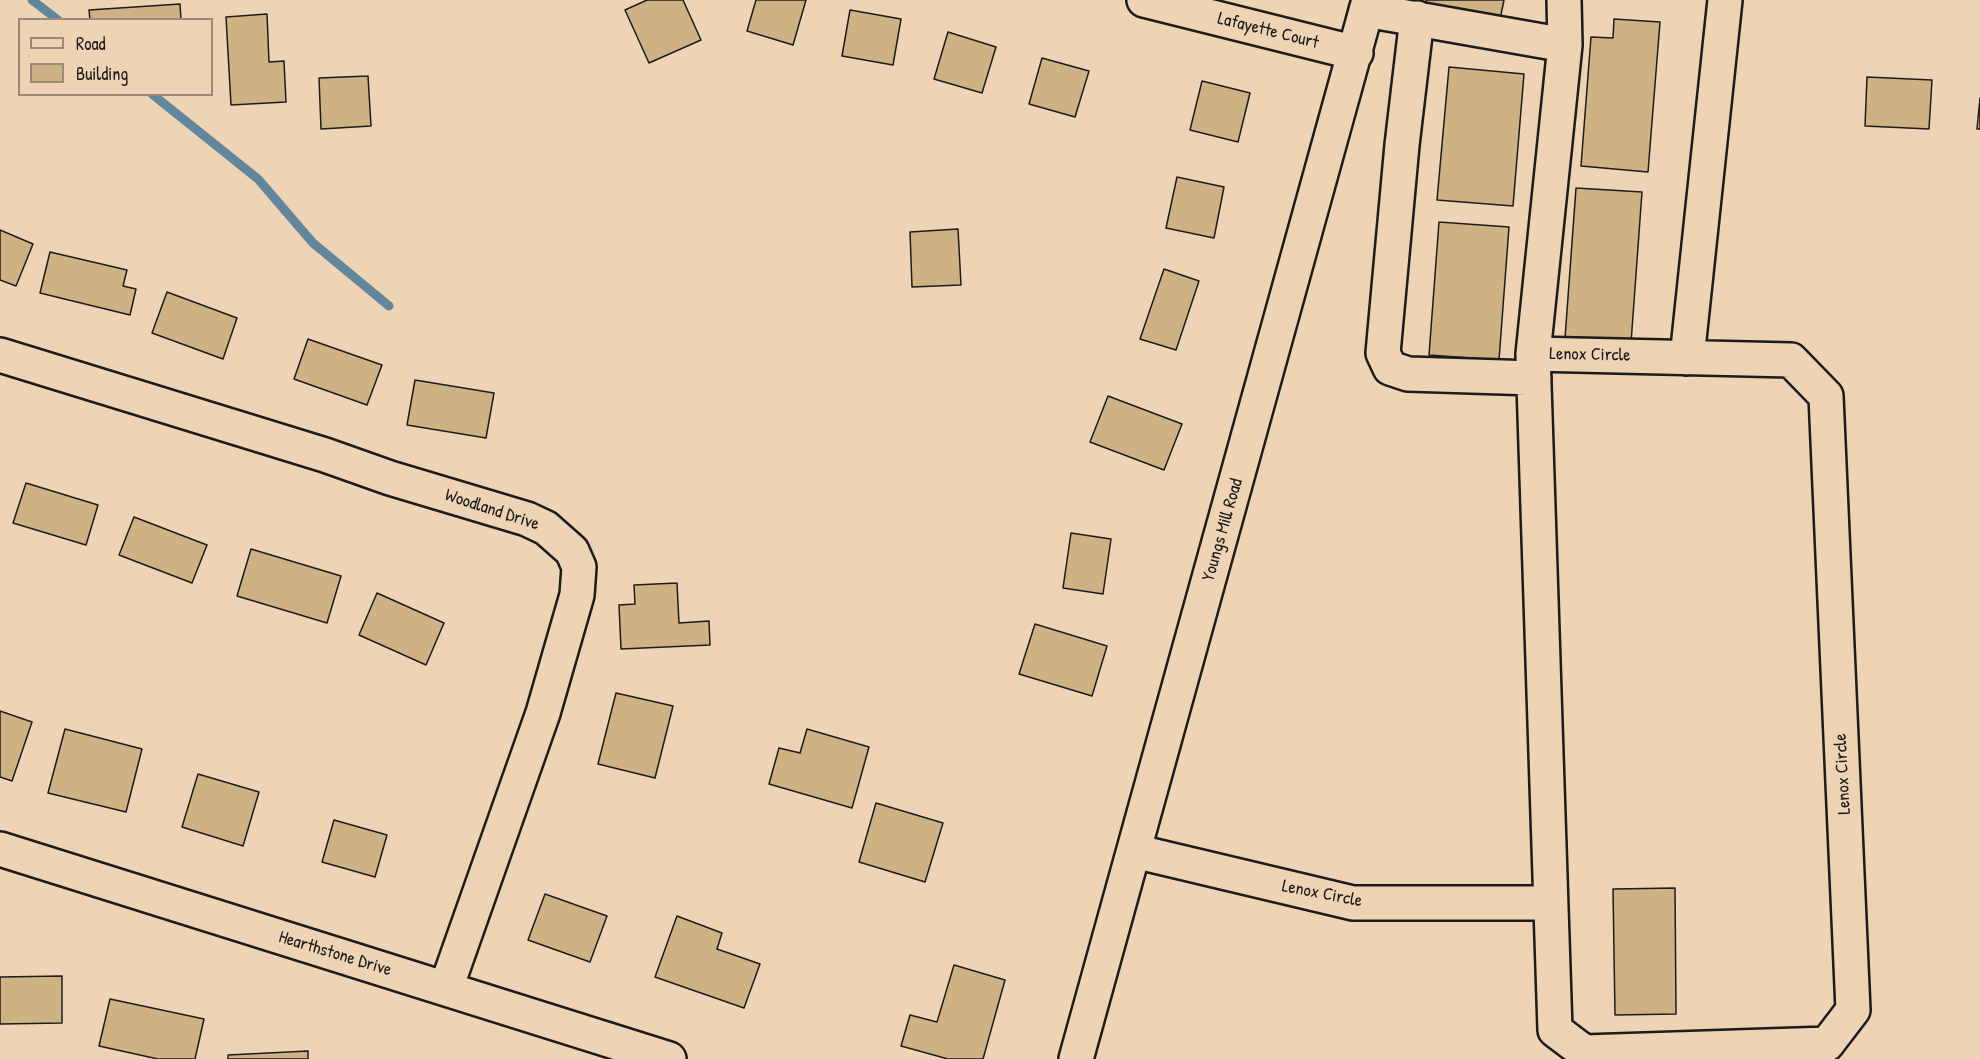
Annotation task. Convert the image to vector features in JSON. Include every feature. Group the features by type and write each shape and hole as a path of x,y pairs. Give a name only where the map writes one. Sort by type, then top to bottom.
{"street":[{"name":"Lafayette Court","path":"1144,0 1356,53"},
{"name":"Lenox Circle","path":"1534,366 1687,358 1791,360 1826,396 1853,1010 1827,1044 1584,1052 1554,1030 1534,366 1565,45 1564,0"},
{"path":"1687,358 1725,0"},
{"name":"Youngs Mill Road","path":"1076,1059 1368,5"},
{"path":"1368,5 1417,18 1565,45"},
{"path":"1417,18 1402,145 1383,352 1390,369 1408,374 1534,366"},
{"name":"Woodland Drive","path":"0,355 527,519 546,528 572,551 579,567 577,595 546,702 446,988"},
{"name":"Hearthstone Drive","path":"0,849 669,1059"},
{"name":"Lenox Circle","path":"1134,851 1353,903 1551,903"}],"building":[{"path":"647,0 683,0 701,40 649,63 625,10"},
{"path":"756,0 806,0 793,45 747,31"},
{"path":"1426,0 1504,0 1499,24 1424,9"},
{"path":"180,4 181,18 90,18 89,10"},
{"path":"850,10 901,19 893,65 842,56"},
{"path":"267,14 269,62 284,61 286,102 231,105 226,17"},
{"path":"1614,19 1660,22 1648,172 1581,166 1591,37 1613,38"},
{"path":"948,32 996,47 982,93 934,79"},
{"path":"1042,58 1089,71 1075,117 1029,104"},
{"path":"1449,67 1524,74 1513,206 1437,200"},
{"path":"368,76 371,126 321,129 319,78"},
{"path":"1867,77 1932,80 1929,129 1865,126"},
{"path":"1202,81 1250,93 1238,142 1190,130"},
{"path":"1980,98 1980,129 1977,129"},
{"path":"1177,177 1224,187 1214,238 1166,228"},
{"path":"1576,188 1642,192 1631,343 1565,338"},
{"path":"1439,222 1509,227 1499,360 1429,355"},
{"path":"958,229 961,285 912,287 910,232"},
{"path":"0,230 33,244 16,286 0,280"},
{"path":"50,252 127,270 123,286 136,289 130,315 40,293"},
{"path":"1164,269 1199,281 1176,350 1140,339"},
{"path":"167,292 237,318 223,359 152,333"},
{"path":"308,339 382,365 367,405 294,379"},
{"path":"415,380 494,393 486,438 407,425"},
{"path":"1108,396 1182,424 1164,470 1090,442"},
{"path":"26,483 98,505 86,545 13,523"},
{"path":"134,517 207,545 192,583 119,555"},
{"path":"1071,533 1111,539 1103,594 1063,588"},
{"path":"251,549 341,576 327,623 237,596"},
{"path":"677,583 679,623 709,621 710,645 621,649 619,605 635,604 634,585"},
{"path":"377,593 444,623 426,665 359,635"},
{"path":"1035,624 1107,646 1092,696 1019,674"},
{"path":"616,693 673,706 655,778 598,764"},
{"path":"0,711 32,722 12,781 0,777"},
{"path":"65,729 142,749 126,812 48,793"},
{"path":"807,729 869,747 852,808 769,784 779,748 800,753"},
{"path":"198,774 259,792 243,846 182,827"},
{"path":"876,803 943,823 925,882 859,862"},
{"path":"334,820 387,835 375,877 322,862"},
{"path":"1675,888 1676,1014 1615,1015 1613,889"},
{"path":"545,894 607,916 590,962 528,940"},
{"path":"677,916 722,933 717,949 760,964 744,1008 655,977"},
{"path":"954,965 1005,980 983,1059 948,1059 901,1046 910,1015 937,1022"},
{"path":"62,976 62,1023 0,1024 0,977"},
{"path":"110,999 204,1019 195,1059 158,1059 99,1046"},
{"path":"308,1051 308,1059 228,1059 228,1055"}],"waterway":[{"path":"32,0 55,18"},
{"path":"154,96 258,179 313,243 389,306"}]}
